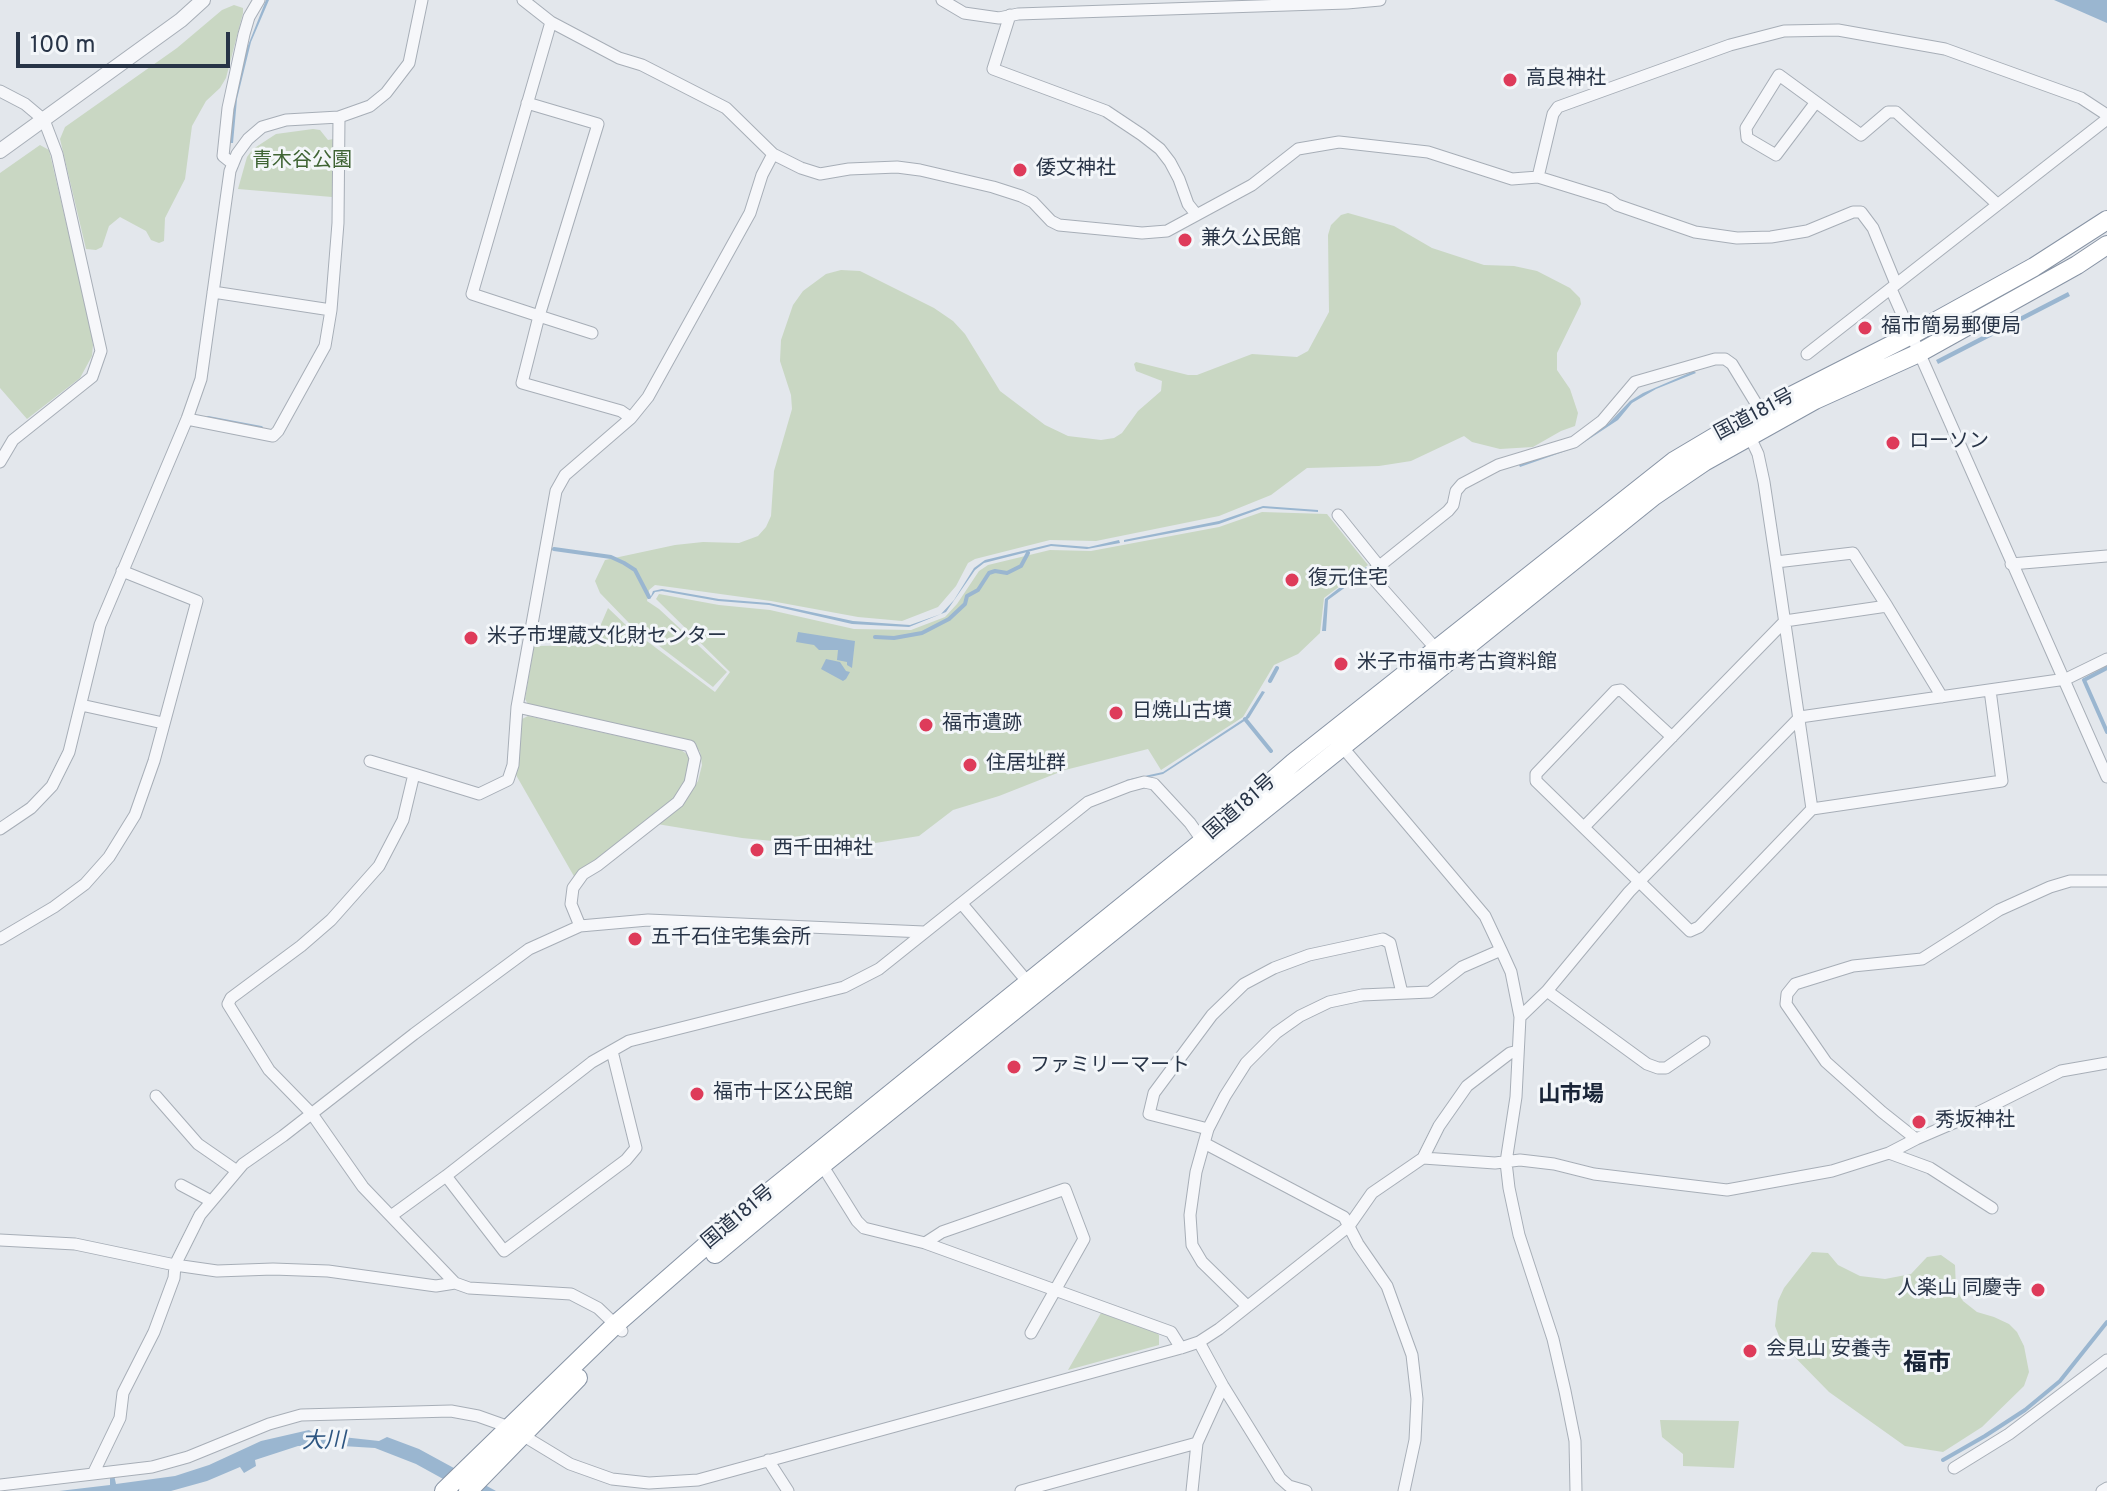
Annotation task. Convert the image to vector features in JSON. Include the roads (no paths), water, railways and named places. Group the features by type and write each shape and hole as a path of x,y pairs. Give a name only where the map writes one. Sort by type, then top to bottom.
{"highway":[{"name":"国道181号","path":"1336,741 1437,650 1674,461 2034,267 2107,220"},
{"name":"国道181号","path":"444,1491 476,1471 619,1328 743,1213 1033,987 1336,741 1654,496 1704,462 1815,400 1919,353 2107,245"},
{"name":"国道181号","path":"619,1328 822,1165 1033,987"},
{"name":"国道181号","path":"468,1491 476,1471"}],"street":[{"path":"0,151 181,20 203,0"},
{"path":"233,164 223,156 228,108 244,34 259,0"},
{"path":"0,829 31,808 52,786 69,752 100,625 187,419 201,379 233,164 248,139 262,127 286,120 339,117 370,106 386,93 404,71 412,53 422,0"},
{"path":"523,0 551,22 726,108 773,154 813,173 897,167 993,187 1033,202 1051,221 1071,227 1142,233 1167,231 1252,185 1298,149 1327,142 1428,152 1512,179 1538,177 1609,199 1617,205 1695,232 1737,238 1807,231 1853,212 1861,212 1873,228 1911,335 2011,564 2103,755 2107,777"},
{"path":"942,0 964,13 999,18 1010,15 1380,0"},
{"path":"1010,15 993,69 1106,111 1142,135 1160,149 1170,162 1188,204 1196,214"},
{"path":"551,22 472,294 592,333"},
{"path":"1538,177 1553,114 1558,107 1730,45 1784,31 1838,30 1945,49 2081,98 2107,117 1807,354"},
{"path":"1816,102 1776,155 1747,138 1746,128 1779,75 1816,102 1861,135 1888,112 1896,112 1996,203"},
{"path":"0,91 25,104 44,120 61,168 101,351 92,377 13,440 0,462"},
{"path":"527,103 598,124 539,316 522,383 621,411 631,418"},
{"path":"187,419 273,436 325,346 338,223 339,117"},
{"path":"370,761 479,794 508,780 513,765 517,707 556,491 565,475 631,418 648,397 750,213 762,175 773,154"},
{"path":"213,292 331,310"},
{"path":"1437,650 1372,577 1372,572 1448,511 1462,484 1498,465 1574,442 1602,421 1635,382 1681,367 1725,359 1732,364 1753,395 1758,414 1750,437 1758,454 1764,482 1812,809"},
{"path":"1338,515 1379,566"},
{"path":"1776,562 1853,553 1942,697"},
{"path":"2011,564 2107,556"},
{"path":"0,939 54,907 85,884 109,857 135,815 154,761 197,601 122,571"},
{"path":"1584,827 1785,621 1887,606"},
{"path":"1520,1017 1547,991 1629,892 1800,717 2066,679 2107,659"},
{"path":"1672,737 1621,690 1615,691 1536,774 1536,781 1687,930 1695,930 1812,809 2002,781 1990,690"},
{"path":"81,705 163,723"},
{"path":"517,707 690,746 695,758 690,783 678,802 583,874 573,888 571,904 580,926"},
{"path":"1336,741 1485,916 1511,972 1520,1017 1516,1097 1506,1162 1519,1235 1553,1339 1568,1404 1575,1441 1576,1491"},
{"path":"414,774 403,820 379,866 347,904 311,937 229,1001 230,1009 269,1070 312,1114 363,1187 455,1283 469,1288 571,1294 598,1308 619,1328"},
{"path":"391,1216 592,1062 629,1041 844,987 879,969 1088,802 1129,786 1144,782 1154,784 1207,847"},
{"path":"1916,1139 1826,1062 1786,1004 1787,994 1795,984 1853,966 1922,959 1999,910 2050,887 2070,881 2107,881"},
{"path":"962,904 1033,987"},
{"path":"93,1474 120,1418 123,1393 154,1332 174,1278 175,1265 200,1215 211,1201 255,1154 529,949 580,926 648,920 924,932"},
{"path":"1208,1129 1149,1114 1154,1093 1212,1015 1244,984 1309,955 1383,939 1390,943 1402,993"},
{"path":"1246,1305 1202,1262 1192,1245 1190,1215 1196,1172 1208,1129 1246,1063 1276,1033 1300,1016 1329,1002 1362,995 1430,992 1462,967 1501,950"},
{"path":"1547,991 1651,1066 1666,1068 1704,1042"},
{"path":"446,1176 504,1251 626,1160 636,1148 612,1051"},
{"path":"0,1485 19,1486 152,1467 188,1457 269,1424 301,1415 451,1411 478,1416 516,1432 587,1471 630,1482 698,1480 1181,1348 1199,1342 1349,1226 1372,1193 1423,1158 1439,1126 1467,1086 1510,1053 1518,1051"},
{"path":"1423,1158 1520,1160 1594,1174 1727,1190 1832,1171 1889,1153 2061,1071 2107,1063"},
{"path":"156,1096 198,1144 237,1171"},
{"path":"1204,1143 1344,1217 1387,1286 1412,1355 1417,1399 1412,1455 1404,1491"},
{"path":"1889,1153 1930,1168 1992,1208"},
{"path":"822,1165 864,1228 925,1243 1171,1332 1181,1348"},
{"path":"181,1185 211,1201"},
{"path":"925,1243 942,1232 1065,1189 1084,1239 1031,1333"},
{"path":"0,1240 75,1244 217,1271 328,1271 436,1286 455,1283"},
{"path":"1199,1342 1280,1478 1289,1486 1306,1491"},
{"path":"1954,1468 2009,1434 2107,1360"},
{"path":"1192,1491 1197,1443 1223,1386"},
{"path":"1021,1491 1197,1443"},
{"path":"768,1460 788,1491"}],"water":[{"path":"266,0 269,0 251,42 237,99 233,143 230,143 235,98 245,53"},
{"path":"2054,0 2107,0 2107,23 2075,9"},
{"path":"2068,292 2070,296 1938,364 1936,360"},
{"path":"1694,371 1696,373 1656,389 1632,403 1618,420 1577,447 1520,467 1576,445 1609,423 1630,401"},
{"path":"1263,506 1318,512 1263,508 1219,524 1124,542 1219,521"},
{"path":"1119,540 1120,543 1087,549 1051,546 984,563 975,570 946,612 909,627 852,624 769,605 718,601 662,591 655,592 650,599 653,591 662,589 719,599 769,603 853,621 910,625 941,614 954,600 974,568 985,560 1051,544 1089,547"},
{"path":"1366,567 1369,570 1328,600 1326,631 1322,631 1325,599"},
{"path":"798,632 855,641 852,668 847,662 837,660 838,650 819,650 814,645 796,642"},
{"path":"826,659 840,662 850,672 846,679 843,681 821,669"},
{"path":"1262,691 1265,692 1249,718 1163,774 1127,782 1163,772 1245,718"},
{"name":"大川","path":"309,1430 315,1434 379,1441 387,1437 419,1449 496,1491 465,1491 416,1464 375,1448 326,1445 298,1446 255,1460 256,1466 244,1473 240,1467 171,1491 59,1491 110,1485 110,1476 114,1475 116,1484 175,1476 209,1465 261,1441"}],"waterway":[{"path":"208,418 261,428"},
{"path":"554,549 611,557 624,563 635,570 649,597"},
{"path":"875,637 894,638 922,633 949,619 965,604 967,596 978,590 989,573 1007,573 1021,566 1028,553"},
{"path":"1270,681 1277,668"},
{"path":"2107,668 2084,680 2107,732"},
{"path":"1245,719 1271,751"},
{"path":"1943,1460 2025,1410 2060,1381 2107,1322"}],"place":[{"name":"高良神社","path":"1510,80"},
{"name":"倭文神社","path":"1020,170"},
{"name":"兼久公民館","path":"1185,240"},
{"name":"福市簡易郵便局","path":"1865,328"},
{"name":"ローソン","path":"1893,443"},
{"name":"復元住宅","path":"1292,580"},
{"name":"米子市埋蔵文化財センター","path":"471,638"},
{"name":"米子市福市考古資料館","path":"1341,664"},
{"name":"日焼山古墳","path":"1116,713"},
{"name":"福市遺跡","path":"926,725"},
{"name":"住居址群","path":"970,765"},
{"name":"西千田神社","path":"757,850"},
{"name":"五千石住宅集会所","path":"635,939"},
{"name":"ファミリーマート","path":"1014,1067"},
{"name":"福市十区公民館","path":"697,1094"},
{"name":"秀坂神社","path":"1919,1122"},
{"name":"人楽山 同慶寺","path":"2038,1290"},
{"name":"会見山 安養寺","path":"1750,1351"}],"district":[{"name":"山市場","path":"1571,1097"},
{"name":"福市","path":"1927,1365"}],"park label":[{"name":"青木谷公園","path":"302,162"}]}
